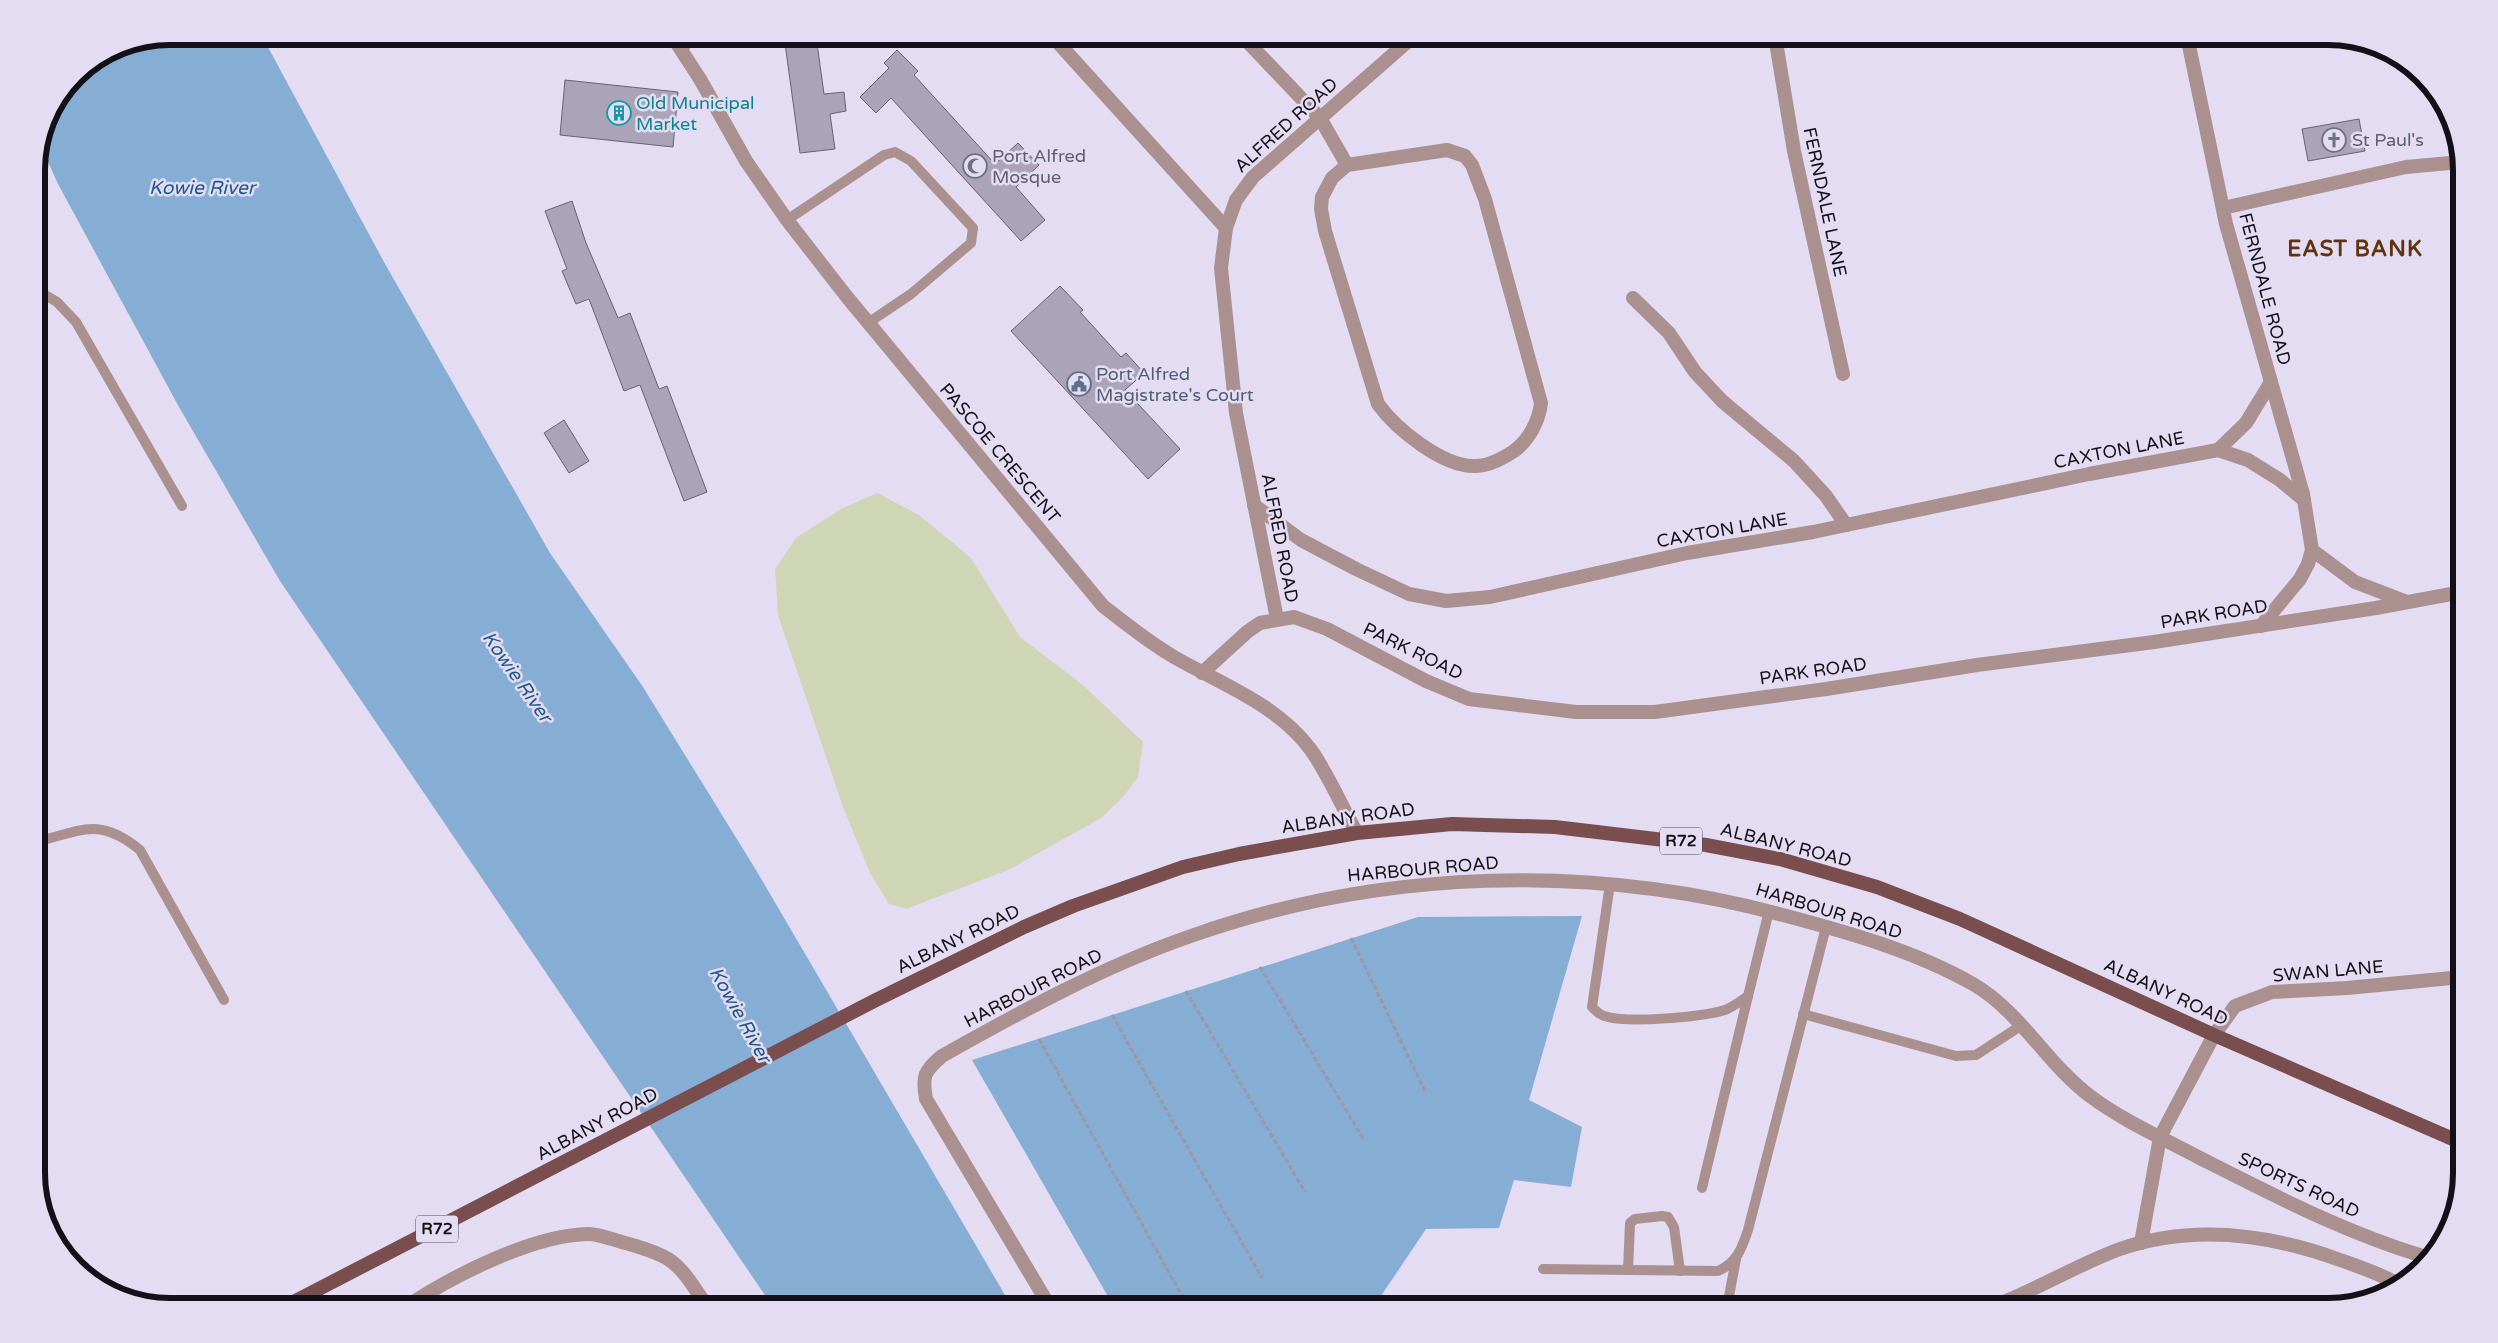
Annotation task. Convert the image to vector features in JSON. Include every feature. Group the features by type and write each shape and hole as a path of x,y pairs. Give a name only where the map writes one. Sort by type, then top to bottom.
{"main road":[{"name":"ALBANY ROAD","path":"301,1298 874,1002 1024,927 1123,887 1207,861 1357,833 1452,824 1555,827 1696,843 1780,859 1877,887 1935,909 2214,1035 2453,1139"}],"street":[{"name":"PASCOE CRESCENT","path":"678,45 723,117 746,161 787,220 868,323 1103,606 1149,642 1202,673 1246,694 1295,733 1311,750 1357,833"},
{"path":"1060,45 1226,228"},
{"path":"1251,45 1320,118 1347,165"},
{"name":"ALFRED ROAD","path":"1277,619 1235,404 1221,268 1226,228 1242,190 1320,118 1404,45"},
{"name":"FERNDALE LANE","path":"1776,45 1794,151 1843,374"},
{"name":"FERNDALE ROAD","path":"2189,45 2223,208 2304,500 2312,550"},
{"path":"1447,150 1465,156 1472,165 1486,199 1541,403 1539,416 1531,431 1519,447 1503,459 1474,466 1446,459 1397,426 1378,404 1325,231 1321,209 1322,197 1332,178 1347,165 1447,150"},
{"path":"2223,208 2406,167 2453,163"},
{"path":"1633,298 1669,333 1695,372 1722,401 1794,461 1826,496 1846,525"},
{"path":"2218,450 2246,423 2271,382"},
{"name":"CAXTON LANE","path":"1254,505 1301,540 1356,569 1409,594 1446,601 1490,597 1687,554 1846,525 2089,474 2218,450 2248,460 2280,480 2304,500"},
{"path":"2262,626 2300,579 2308,564 2312,550 2355,582 2407,602"},
{"name":"PARK ROAD","path":"1202,673 1247,632 1260,623 1294,617 1308,621 1426,681 1469,699 1594,713 1655,712 2262,626 2453,594"},
{"name":"HARBOUR ROAD","path":"1045,1298 926,1099 923,1080 929,1067 942,1056 1075,986 1185,938 1228,923 1307,902 1367,892 1464,882 1530,880 1610,884 1719,899 1826,927 1886,946 1942,969 1998,1000 2022,1025 2060,1071 2087,1094 2108,1110 2160,1137"},
{"name":"SWAN LANE","path":"2141,1243 2160,1137 2214,1035 2235,1006 2272,992 2453,978"},
{"name":"SPORTS ROAD","path":"2160,1137 2334,1224 2389,1246 2421,1256"},
{"path":"421,1298 459,1276 527,1247 558,1237 591,1234 639,1247 670,1260 677,1266 701,1298"},
{"path":"2011,1298 2103,1256 2141,1243 2198,1234 2248,1236 2281,1242 2321,1253 2390,1281"}],"lane":[{"path":"682,52 686,45"},
{"path":"787,220 884,155 895,152 911,160 973,228 972,244 911,294 868,323"},
{"path":"45,295 57,302 76,322 182,506"},
{"path":"45,840 83,830 103,829 122,835 140,850 224,1000"},
{"path":"1610,884 1592,1007 1600,1015 1621,1019 1659,1019 1725,1010 1748,996"},
{"path":"1702,1188 1769,911"},
{"path":"1729,1298 1736,1259 1748,1230 1826,927"},
{"path":"1803,1014 1956,1056 1976,1055 2022,1025"},
{"path":"1628,1270 1630,1223 1636,1219 1662,1216 1668,1217 1674,1227 1680,1270"},
{"path":"1543,1269 1718,1271 1728,1267 1736,1259"}],"path":[{"path":"1351,938 1425,1091"},
{"path":"1260,967 1364,1140"},
{"path":"1186,991 1306,1192"},
{"path":"1112,1015 1262,1278"},
{"path":"1039,1039 1183,1298"}],"green space":[{"path":"877,493 919,515 971,558 1020,637 1084,686 1143,742 1138,777 1123,797 1101,818 1008,870 906,909 889,904 870,873 843,807 778,615 775,569 796,538 841,509"}],"water":[{"name":"Kowie River","path":"162,45 267,45 384,262 550,553 643,687 756,870 1007,1298 767,1298 280,581 179,407 58,184 46,156 49,138 66,101 94,71 122,55 146,47"},
{"path":"1582,916 1529,1100 1582,1127 1571,1187 1514,1180 1499,1228 1426,1229 1380,1298 1109,1298 972,1060 1418,917"}],"building":[{"path":"785,45 817,45 824,94 844,92 846,111 830,114 835,149 800,153"},
{"name":"Port Alfred Mosque","path":"897,50 918,71 914,75 995,164 1018,143 1039,165 1016,187 1045,220 1021,241 891,98 876,113 860,97 889,68 884,63"},
{"name":"Old Municipal Market","path":"565,80 678,92 673,147 560,135"},
{"name":"St Paul's","path":"2359,119 2365,151 2308,161 2302,129"},
{"path":"572,201 586,243 618,318 630,313 659,389 667,386 707,492 684,501 640,385 624,391 589,299 576,304 562,271 567,269 545,211"},
{"name":"Port Alfred Magistrate's Court","path":"1060,286 1083,310 1080,312 1121,357 1126,353 1144,373 1125,390 1180,449 1148,479 1011,331"},
{"path":"564,420 589,461 569,473 544,433"}],"place":[{"name":"Old Municipal Market","path":"619,113"},
{"name":"St Paul's","path":"2334,140"},
{"name":"Port Alfred Mosque","path":"975,166"},
{"name":"Port Alfred Magistrate's Court","path":"1079,384"}],"district":[{"name":"EAST BANK","path":"2355,249"}]}
